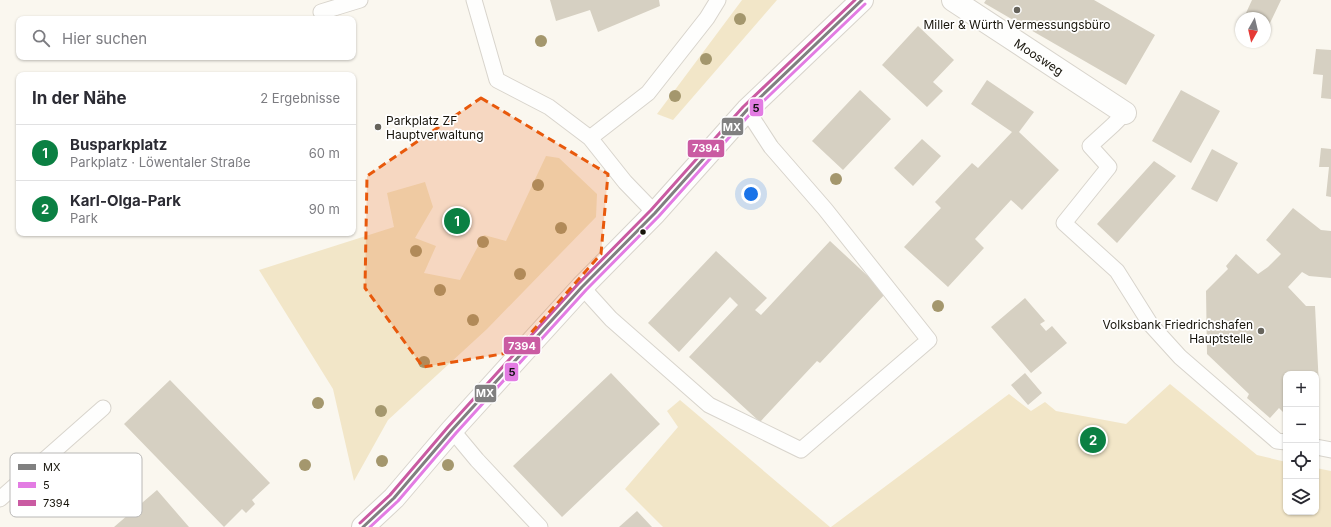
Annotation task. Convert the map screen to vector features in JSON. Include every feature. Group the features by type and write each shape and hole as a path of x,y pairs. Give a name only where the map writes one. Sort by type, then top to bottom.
{"street":[{"path":"363,527 394,498 452,430 582,287 655,213 746,110 862,0"},
{"name":"Moosweg","path":"953,0 1125,113"}],"lane":[{"path":"321,12 360,0"},
{"path":"474,0 497,80 550,107 590,138 624,182 655,213"},
{"path":"590,138 648,92 707,18 718,0"},
{"path":"582,287 611,319 709,405 801,450 929,340 825,209 771,147 746,110"},
{"path":"1125,113 1090,146 1109,167 1064,223 1116,271 1151,325 1180,357 1277,441 1283,442"},
{"path":"52,453 103,408"},
{"path":"452,430 477,460 540,527"},
{"path":"1319,448 1331,450"},
{"path":"0,499 10,490"}],"highlighted area":[{"path":"481,98 608,174 601,254 514,352 423,367 365,288 367,176"}],"shaded area":[{"path":"742,0 777,0 673,120 657,114"},
{"path":"546,156 559,158 597,194 596,217 487,329 388,420 354,481 333,389 259,270 394,227 387,193 425,182 433,207 415,238 436,246 424,273 460,280 484,235 506,241"},
{"path":"1170,384 1257,455 1283,461 1283,515 1319,515 1319,469 1331,471 1331,527 831,527 1009,394 1031,411 1045,402 1056,411 1126,424"},
{"path":"680,400 830,527 663,527 625,489 678,427 667,411"}],"building":[{"path":"550,0 659,0 660,6 598,32 590,10 556,21"},
{"path":"986,0 1094,0 1155,35 1126,85 984,3"},
{"path":"1252,0 1281,0 1271,21 1271,12 1246,12"},
{"path":"918,26 954,60 933,82 943,91 927,107 882,65"},
{"path":"1316,49 1331,50 1331,99 1321,98 1323,75 1313,74"},
{"path":"987,80 1034,112 1019,132 1059,170 1022,210 1011,200 975,239 984,248 948,287 904,247 941,208 935,202 972,163 978,168 1012,132 971,104"},
{"path":"860,90 891,119 843,170 812,141"},
{"path":"1181,90 1220,111 1191,163 1152,141"},
{"path":"922,139 941,156 913,186 894,168"},
{"path":"1321,148 1331,149 1331,197 1326,196 1329,167 1319,167"},
{"path":"1212,149 1238,163 1217,202 1191,189"},
{"path":"1154,161 1176,176 1117,243 1097,224"},
{"name":"Volksbank Friedrichshafen Hauptstelle","path":"1293,208 1321,230 1331,231 1331,278 1309,276 1302,272 1288,287 1306,306 1315,306 1318,371 1283,371 1283,412 1279,408 1270,418 1247,398 1249,394 1207,354 1206,291 1228,269 1226,266 1236,254 1258,274 1268,267 1281,254 1266,240"},
{"path":"830,241 886,293 820,363 817,361 760,422 689,357 738,305 730,297 679,352 648,323 716,251 767,298 755,310 761,315"},
{"path":"1025,298 1045,321 1040,324 1046,331 1052,326 1067,343 1031,373 991,327"},
{"path":"611,373 660,424 562,517 513,466"},
{"path":"1025,373 1042,393 1028,405 1011,385"},
{"path":"170,380 270,483 252,500 255,504 246,513 242,509 224,527 124,424"},
{"path":"157,490 189,527 114,527 126,517 142,517 142,503"},
{"path":"637,511 652,527 619,527"}],"transit line":[{"name":"7394","path":"360,523 390,495 448,427 578,284 651,210 743,107 855,0"},
{"name":"MX","path":"363,527 394,498 452,430 582,287 655,213 747,110 862,0"},
{"name":"5","path":"370,527 398,501 456,433 586,290 659,216 751,113 865,4"}],"place":[{"name":"Miller & Würth Vermessungsbüro","path":"1017,10"},
{"name":"Parkplatz ZF Hauptverwaltung","path":"378,127"},
{"name":"Busparkplatz","path":"457,221"},
{"name":"Volksbank Friedrichshafen Hauptstelle","path":"1261,331"},
{"name":"Karl-Olga-Park","path":"1093,440"}]}
